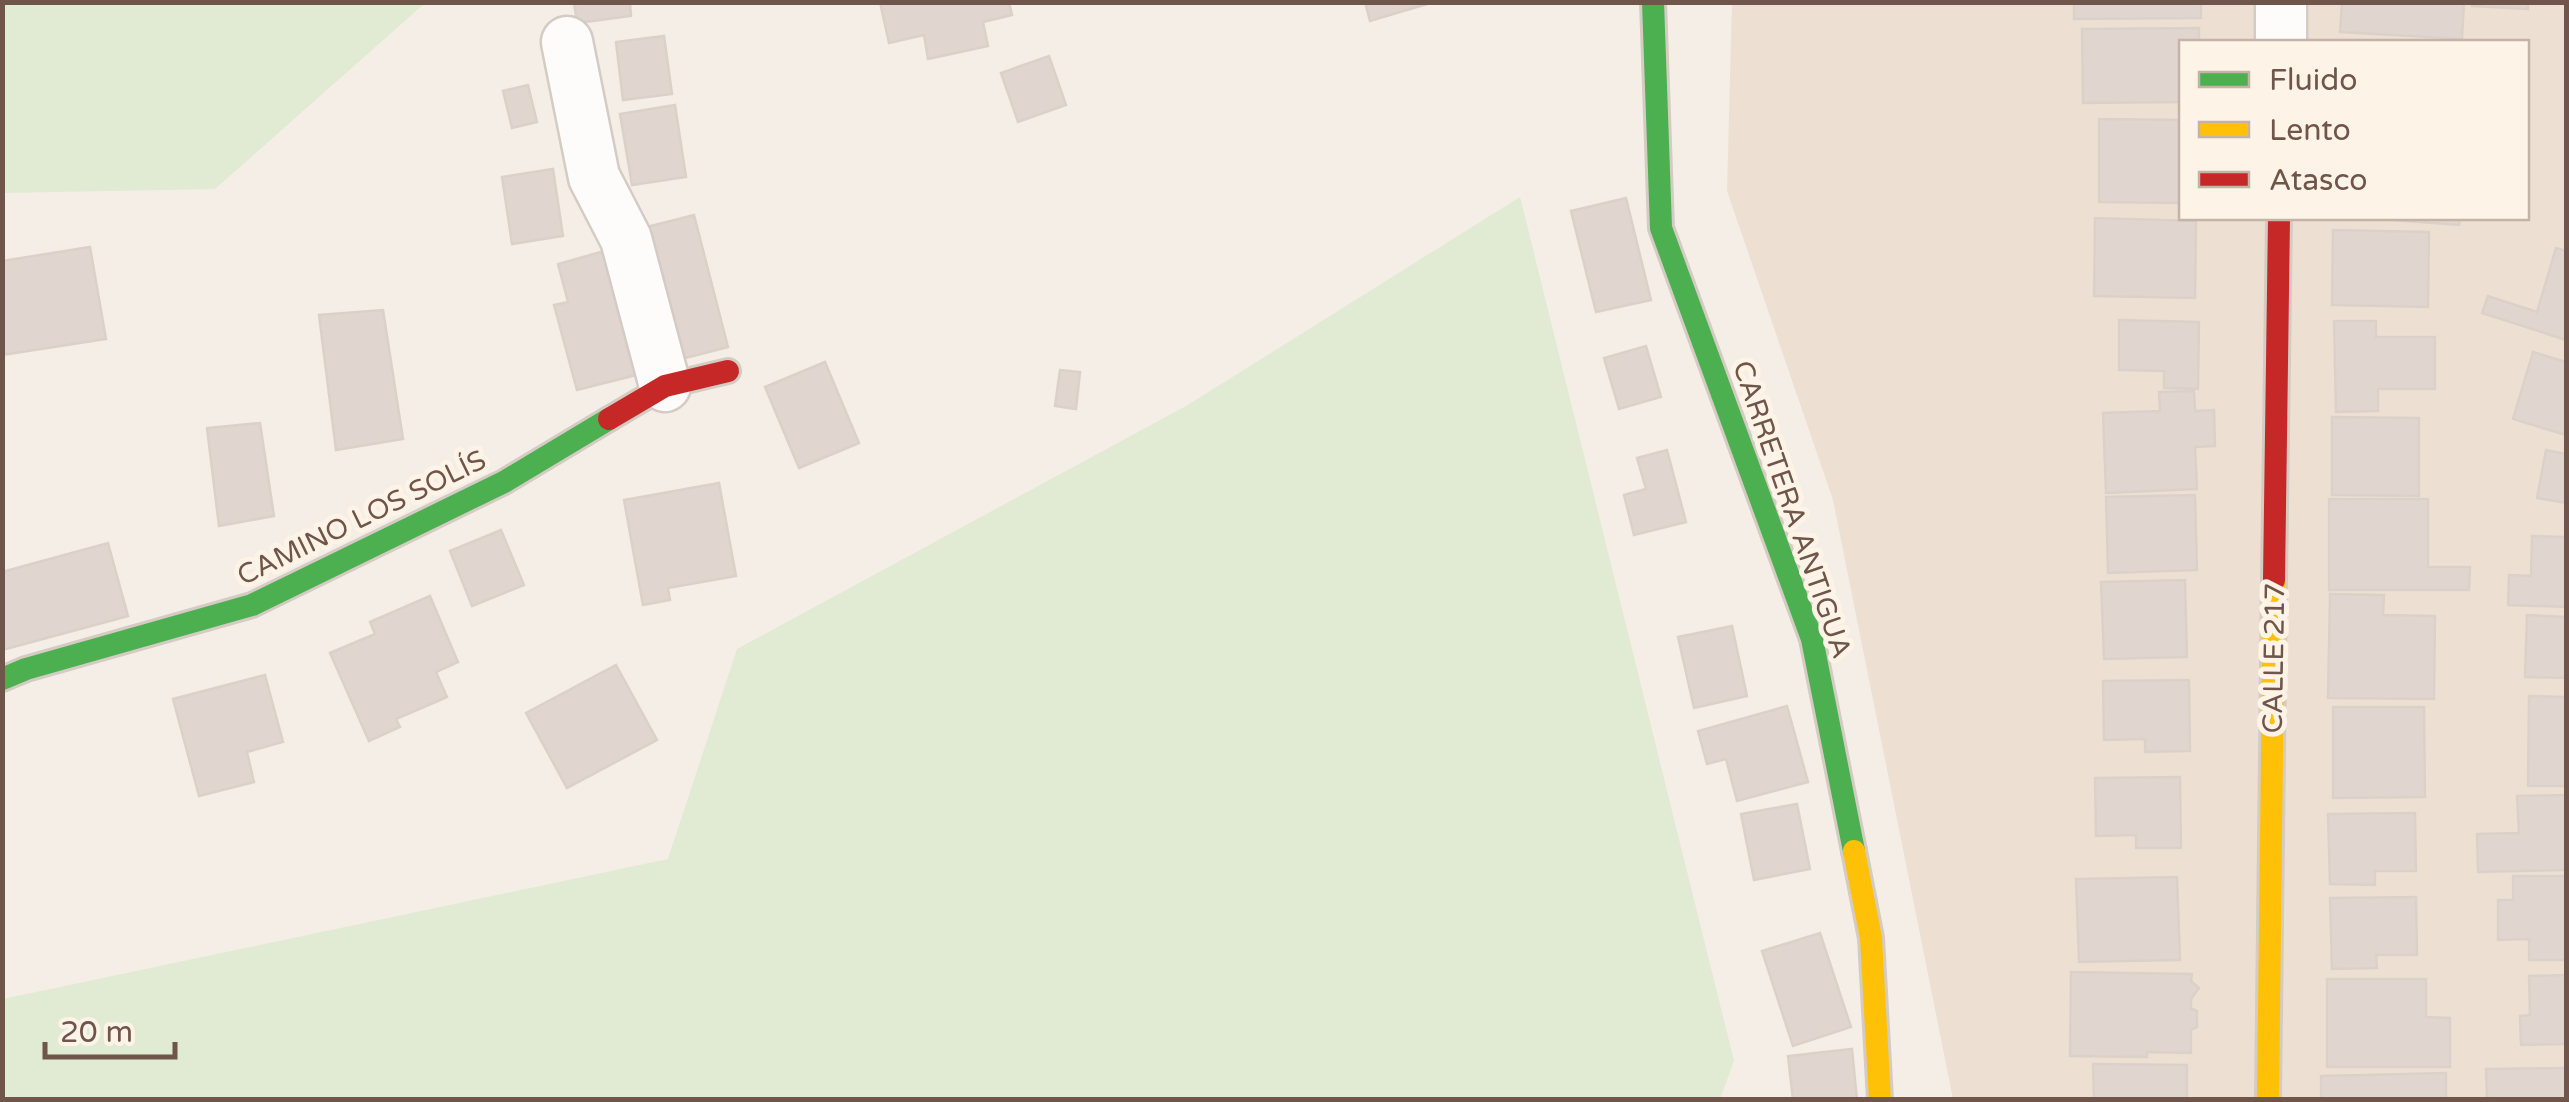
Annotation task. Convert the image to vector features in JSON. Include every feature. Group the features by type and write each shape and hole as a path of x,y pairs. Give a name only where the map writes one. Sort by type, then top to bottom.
{"street":[{"name":"CARRETERA ANTIGUA","path":"1653,2 1661,228 1812,639 1871,938 1880,1100"},
{"path":"566,42 594,178 626,239 665,386"},
{"name":"CALLE 217","path":"2268,1100 2279,220"},
{"name":"CAMINO LOS SOLÍS","path":"2,679 252,605 504,482 665,386 728,372"}],"shaded area":[{"path":"1732,3 2566,3 2566,1099 1953,1099 1833,500 1727,191"}],"green space":[{"path":"2,3 425,3 215,189 3,193"},
{"path":"1520,197 1734,1061 1720,1099 6,1099 2,1079 3,999 668,859 737,649 1186,406"}],"building":[{"path":"574,2 630,2 631,16 577,23"},
{"path":"880,2 1009,2 1012,15 983,22 988,46 928,59 924,35 889,43"},
{"path":"1365,2 1434,2 1370,21"},
{"path":"2074,2 2201,2 2201,18 2074,19"},
{"path":"2342,2 2464,2 2462,39 2340,32"},
{"path":"2472,2 2528,2 2528,9 2472,6"},
{"path":"2199,28 2199,40 2179,40 2179,102 2083,103 2082,29"},
{"path":"664,36 672,94 623,100 616,42"},
{"path":"1049,56 1066,105 1018,122 1001,73"},
{"path":"528,85 537,122 512,128 503,91"},
{"path":"675,105 686,177 632,185 620,114"},
{"path":"2099,119 2179,120 2179,203 2099,202"},
{"path":"553,169 563,236 512,244 502,177"},
{"path":"1626,198 1651,300 1596,312 1571,211"},
{"path":"694,215 728,347 666,363 643,228"},
{"path":"2095,218 2196,221 2195,298 2094,296"},
{"path":"2391,220 2460,220 2459,225"},
{"path":"2333,230 2429,232 2428,307 2332,305"},
{"path":"90,247 106,339 2,355 2,261"},
{"path":"615,248 648,372 577,390 554,305 568,302 558,264"},
{"path":"2556,248 2566,251 2566,340 2482,313 2488,296 2537,312"},
{"path":"383,310 403,439 336,450 319,315"},
{"path":"2119,320 2199,322 2198,389 2164,388 2164,371 2119,370"},
{"path":"2334,321 2376,321 2376,337 2435,337 2435,389 2378,389 2378,411 2336,412"},
{"path":"1646,346 1661,397 1619,409 1604,358"},
{"path":"2533,352 2566,362 2566,435 2513,419"},
{"path":"825,362 859,443 799,468 765,387"},
{"path":"1060,370 1080,372 1076,409 1055,406"},
{"path":"2194,391 2195,411 2214,410 2215,446 2195,447 2197,489 2106,493 2103,413 2160,411 2159,392"},
{"path":"2332,417 2419,418 2419,496 2332,495"},
{"path":"260,423 274,516 219,526 207,428"},
{"path":"1667,450 1686,522 1634,535 1624,495 1646,489 1637,458"},
{"path":"2546,450 2566,454 2566,503 2537,498"},
{"path":"719,483 736,576 668,588 670,600 643,605 624,500"},
{"path":"2195,495 2197,570 2108,573 2106,497"},
{"path":"2329,499 2428,499 2428,567 2470,567 2469,590 2329,590"},
{"path":"501,530 524,585 472,606 450,551"},
{"path":"2532,536 2566,537 2566,607 2508,605 2509,575 2531,576"},
{"path":"108,543 128,616 2,650 2,572"},
{"path":"2185,580 2187,657 2104,659 2101,582"},
{"path":"2330,594 2384,595 2383,615 2435,616 2434,699 2328,698"},
{"path":"430,596 458,662 436,672 447,697 396,719 400,727 369,741 330,653 375,634 370,622"},
{"path":"2527,615 2566,617 2566,678 2525,677"},
{"path":"1732,626 1747,696 1694,708 1678,637"},
{"path":"616,665 657,740 567,788 526,713"},
{"path":"265,675 283,742 247,752 254,782 199,796 173,699"},
{"path":"2189,680 2190,751 2145,752 2145,739 2104,740 2103,681"},
{"path":"2529,696 2566,697 2566,786 2528,786"},
{"path":"1787,706 1808,782 1737,801 1726,759 1707,764 1698,731"},
{"path":"2333,707 2424,707 2425,797 2333,798"},
{"path":"2180,777 2181,848 2136,848 2136,835 2096,836 2095,778"},
{"path":"2566,795 2566,870 2478,872 2477,834 2519,833 2517,796"},
{"path":"1797,804 1810,869 1754,880 1741,814"},
{"path":"2415,813 2416,871 2375,871 2375,885 2330,884 2328,814"},
{"path":"2513,876 2566,876 2566,960 2529,960 2529,939 2498,940 2498,900 2513,900"},
{"path":"2177,877 2180,960 2079,962 2076,879"},
{"path":"2416,897 2417,955 2376,955 2377,968 2332,969 2330,898"},
{"path":"1820,933 1851,1027 1793,1046 1762,951"},
{"path":"2071,972 2192,974 2191,981 2199,988 2191,999 2191,1008 2197,1011 2197,1027 2191,1030 2191,1053 2070,1056"},
{"path":"2566,975 2566,1044 2521,1045 2520,1016 2530,1015 2529,976"},
{"path":"2327,979 2426,979 2426,1017 2450,1018 2450,1067 2327,1067"},
{"path":"1852,1049 1857,1100 1793,1100 1788,1056"},
{"path":"2093,1064 2187,1065 2187,1100 2094,1100"},
{"path":"2566,1068 2566,1100 2487,1100 2486,1069"},
{"path":"2446,1073 2446,1100 2321,1100 2321,1076"}],"traffic: fast":[{"path":"1653,2 1661,228 1812,639 1854,851"},
{"path":"2,679 252,605 504,482 609,419"}],"traffic: slow":[{"path":"2268,1100 2274,580"},
{"path":"1854,851 1871,938 1880,1100"}],"traffic: jam":[{"path":"2274,580 2279,220"},
{"path":"609,419 665,386 728,371"}]}
